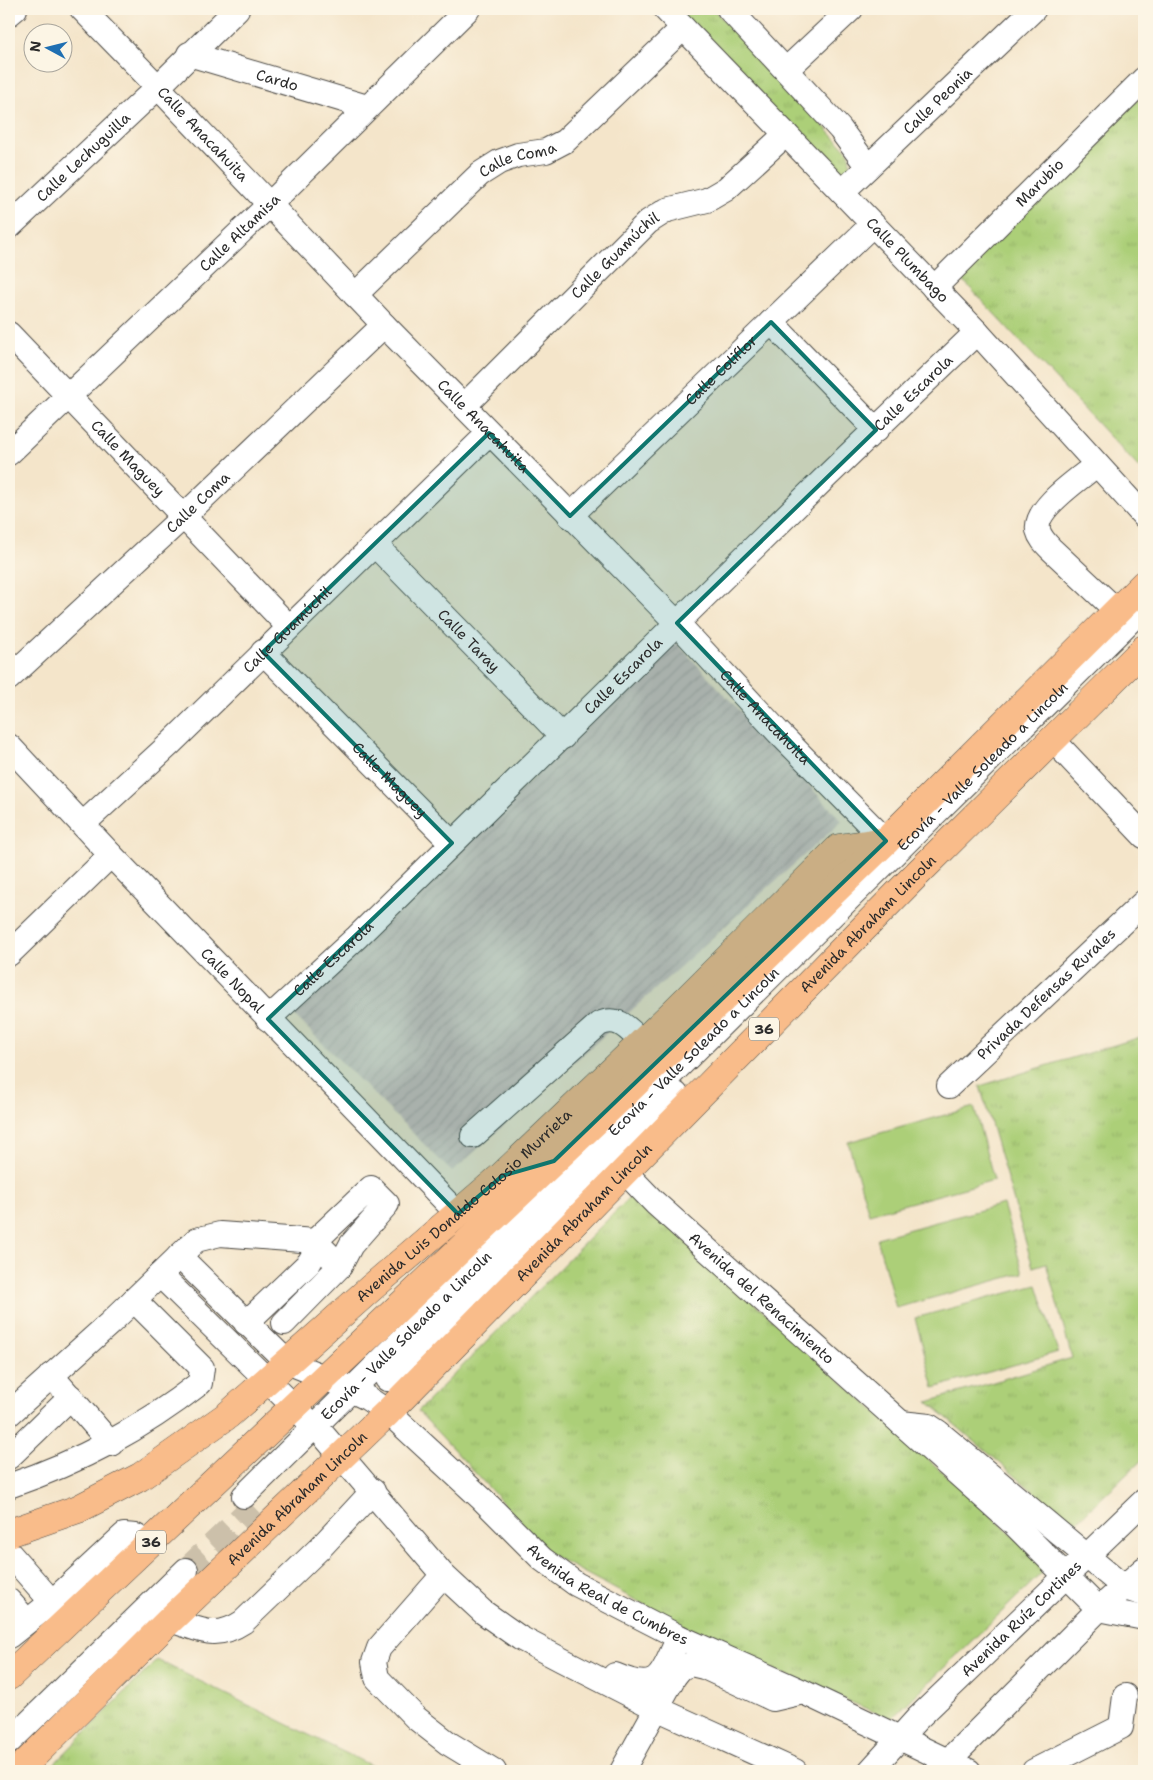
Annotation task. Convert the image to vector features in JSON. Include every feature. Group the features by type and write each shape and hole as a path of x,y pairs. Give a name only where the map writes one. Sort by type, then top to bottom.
{"main road":[{"name":"36","path":"9,1676 292,1406 554,1161 886,841 1144,584"},
{"name":"Avenida Abraham Lincoln","path":"18,1771 170,1620 342,1456 369,1400 625,1172 1052,739 1144,649"},
{"name":"Avenida Luis Donaldo Colosio Murrieta","path":"9,1533 78,1509 140,1477 228,1415 502,1176 671,1015 839,848 886,841"},
{"path":"671,1015 722,999"},
{"path":"502,1176 554,1161"}],"street":[{"path":"9,14 15,9"},
{"name":"Calle Anacahuita","path":"82,9 158,86 355,295 465,405 489,433 677,623 778,732 886,841"},
{"name":"Calle Lechuguilla","path":"9,227 238,9"},
{"name":"Calle Altamisa","path":"9,453 270,204 468,9"},
{"name":"Calle Plumbago","path":"665,9 977,332 1144,516"},
{"path":"729,9 787,69 840,129 868,167"},
{"path":"787,69 851,9"},
{"name":"Calle Peonia","path":"842,192 1034,9"},
{"name":"Calle Coma","path":"355,295 480,174 499,162 518,155 546,151 565,141 683,28"},
{"name":"Cardo","path":"189,54 367,107"},
{"name":"Marubio","path":"934,288 1144,79"},
{"name":"Calle Guamúchil","path":"465,405 648,222 668,210 707,200 726,189 786,134"},
{"name":"Calle Coliflor","path":"570,516 872,224"},
{"path":"771,322 876,430"},
{"name":"Calle Coma","path":"9,678 183,517 384,325"},
{"name":"Calle Escarola","path":"268,1019 358,937 677,623 977,332"},
{"name":"Calle Maguey","path":"9,334 289,627"},
{"name":"Calle Guamúchil","path":"84,824 171,743 489,433"},
{"path":"1096,465 1046,507 1039,517 1038,529 1042,539 1051,549 1117,611"},
{"name":"Calle Taray","path":"375,545 563,737"},
{"name":"Ecovía - Valle Soleado a Lincoln","path":"369,1400 1144,607"},
{"path":"248,1501 318,1431 369,1400 539,1232 1000,766 1144,627"},
{"name":"Calle Maguey","path":"263,652 452,843"},
{"path":"1052,739 1144,836"},
{"name":"Calle Nopal","path":"9,746 268,1019 458,1214"},
{"path":"9,954 111,855"},
{"name":"Privada Defensas Rurales","path":"949,1086 1144,902"},
{"path":"473,1136 600,1024 607,1020 622,1023 642,1042"},
{"name":"Avenida del Renacimiento","path":"625,1172 655,1203 1014,1524 1099,1609"},
{"path":"246,1323 309,1263 315,1241 371,1188 387,1204 351,1245 340,1266 284,1323"},
{"path":"9,1414 134,1300 196,1240 220,1234 315,1241 340,1266"},
{"path":"179,1256 287,1362"},
{"path":"160,1275 342,1456 443,1575 483,1612 520,1638 562,1660 656,1708 792,1771"},
{"path":"9,1486 83,1458 111,1444 176,1402 200,1383 202,1368 134,1300"},
{"name":"Avenida Real de Cumbres","path":"287,1362 324,1377 369,1400 482,1499 542,1559 576,1584 679,1637 901,1738 943,1766 969,1771"},
{"path":"51,1375 111,1444"},
{"path":"9,1457 71,1397"},
{"path":"901,1424 928,1426 938,1432 1087,1556 1134,1591"},
{"path":"170,1620 220,1634 243,1622 314,1554 372,1491"},
{"name":"Avenida Ruíz Cortines","path":"870,1771 917,1719 1144,1501"},
{"path":"9,1601 18,1629 52,1602 124,1535 136,1536 148,1545"},
{"path":"9,1553 52,1602"},
{"path":"9,1724 181,1565 9,1742"},
{"path":"943,1766 1099,1609 1134,1591 1144,1569"},
{"path":"443,1575 379,1648 374,1662 377,1678 416,1718 448,1743 494,1771"},
{"path":"1099,1609 1144,1618"},
{"path":"562,1660 579,1660 634,1684 647,1683 659,1677 679,1637"},
{"path":"622,1771 680,1668 691,1664 716,1673 773,1699 802,1692"},
{"path":"1034,1771 1121,1727 1125,1696"}],"highlighted area":[{"path":"771,322 876,430 677,623 886,841 554,1161 502,1176 458,1214 268,1019 452,843 263,652 489,433 570,516"}],"shaded area":[{"path":"675,641 842,821 452,1172 291,1012"}],"green space":[{"path":"674,9 713,9 849,153 850,165 848,170 833,173"},
{"path":"1144,94 1144,473 957,274"},
{"path":"1144,1036 1144,1458 1073,1525 928,1402 1072,1358 1046,1263 1033,1267 980,1086"},
{"path":"974,1107 994,1180 869,1214 848,1142"},
{"path":"633,1194 1048,1567 891,1719 737,1654 551,1555 418,1411"},
{"path":"1003,1204 1023,1273 896,1308 877,1238"},
{"path":"1037,1285 1058,1352 934,1388 915,1318"},
{"path":"157,1660 382,1771 47,1771"}],"tunnel":[{"path":"186,1570 253,1506"}]}
